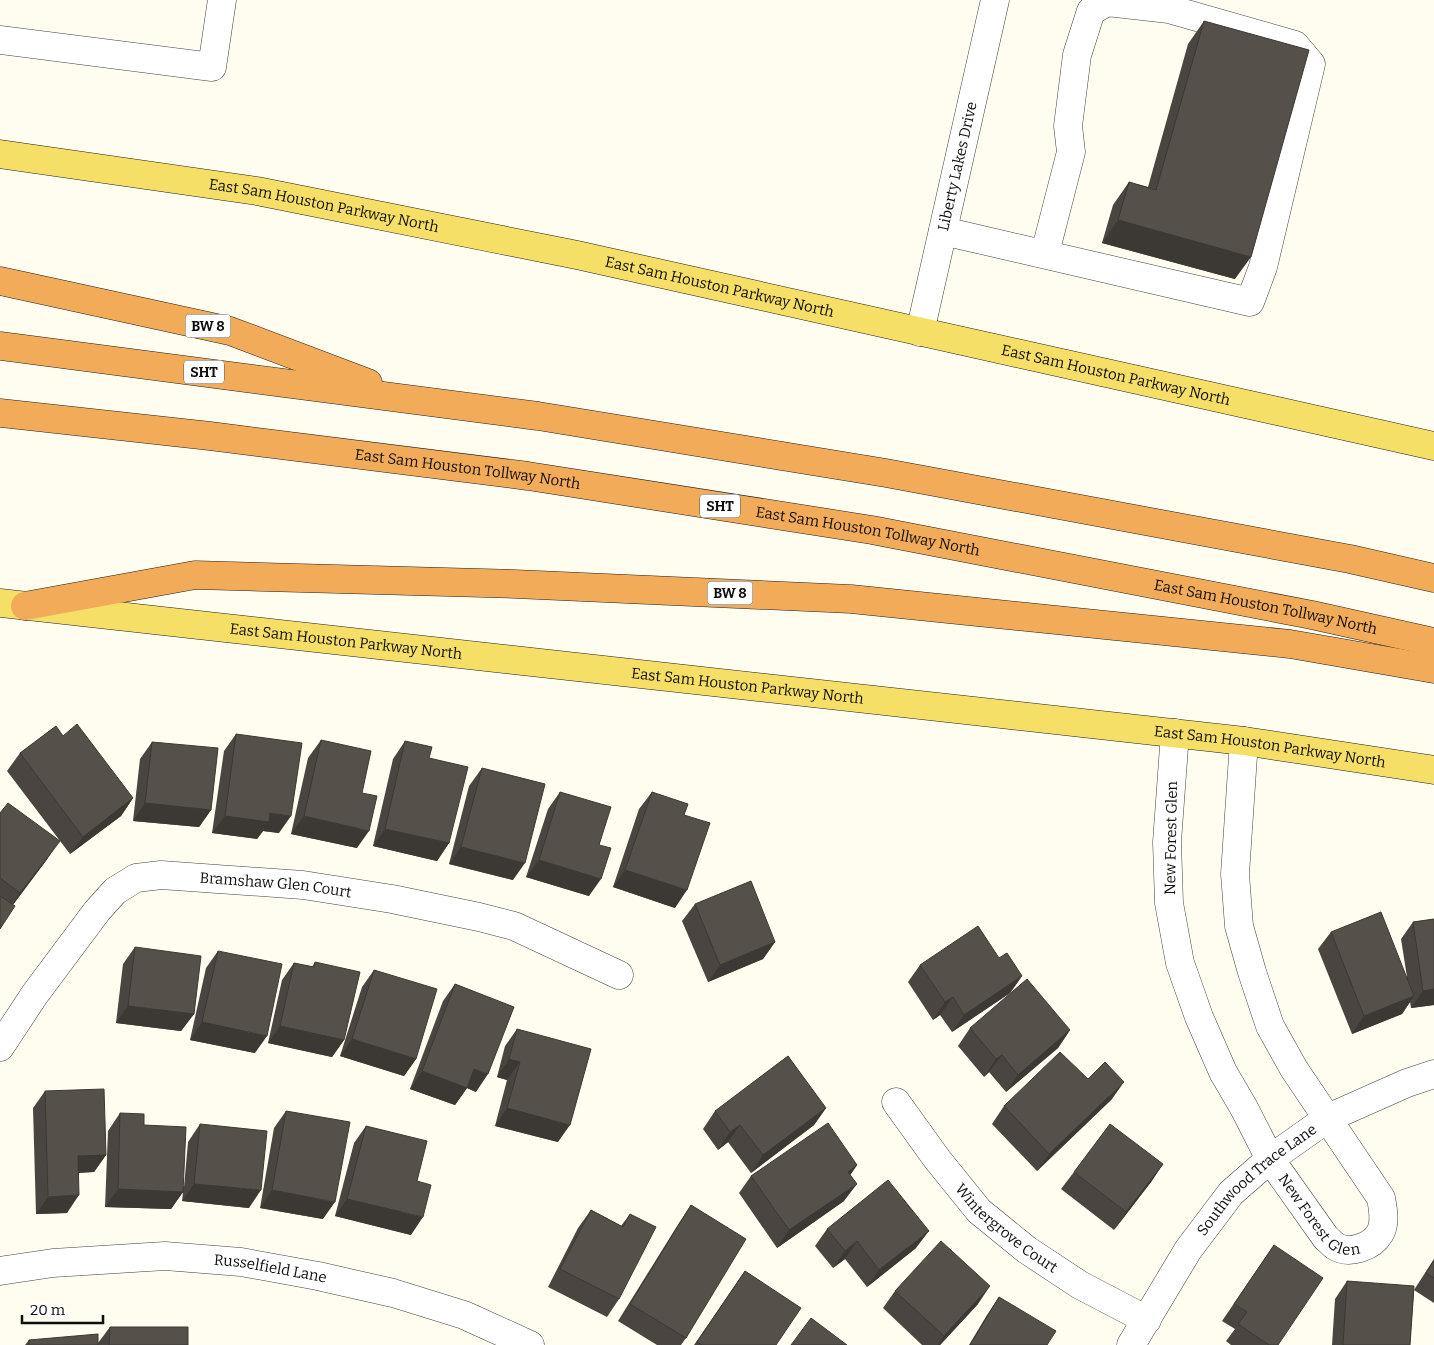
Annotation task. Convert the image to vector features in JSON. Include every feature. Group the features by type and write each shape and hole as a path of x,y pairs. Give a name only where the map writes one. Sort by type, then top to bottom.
{"highway":[{"name":"BW 8","path":"0,281 230,330 409,399 538,416 886,473 1350,559 1434,578"},
{"name":"SHT","path":"0,346 409,399"},
{"name":"East Sam Houston Tollway North","path":"0,413 220,437 528,476 863,528 1312,615 1434,642"},
{"name":"BW 8","path":"13,604 195,575 515,584 841,598 1290,644 1434,669"}],"main road":[{"name":"East Sam Houston Parkway North","path":"0,154 257,191 577,255 1434,446"},
{"name":"East Sam Houston Parkway North","path":"13,604 1244,741 1434,770"}],"street":[{"path":"0,40 212,67 222,0"},
{"name":"Liberty Lakes Drive","path":"920,332 994,0"},
{"path":"943,230 1250,302 1263,267 1311,64 1295,45 1170,8 1107,2 1091,11 1078,56 1068,126 1071,152 1045,253"},
{"name":"New Forest Glen","path":"1174,733 1167,842 1169,903 1180,963 1199,1017 1223,1072 1270,1159 1326,1238 1336,1247 1356,1250 1370,1244 1381,1232 1384,1215 1381,1198 1294,1069 1270,1026 1239,926 1235,874 1244,741"},
{"name":"Bramshaw Glen Court","path":"0,1047 13,1026 97,911 115,891 136,878 161,875 303,885 392,899 450,911 514,926 619,975"},
{"name":"Southwood Trace Lane","path":"1132,1345 1188,1250 1232,1193 1270,1159 1328,1118 1406,1083 1434,1074"},
{"name":"Wintergrove Court","path":"896,1102 937,1159 979,1211 1027,1250 1080,1285 1147,1320"},
{"name":"Russelfield Lane","path":"0,1271 53,1263 165,1256 241,1262 318,1276 393,1293 464,1315 530,1345"}],"building":[{"path":"1204,21 1309,50 1251,257 1118,220 1129,182 1156,190"},
{"path":"77,724 133,798 83,837 20,753 56,726 63,736"},
{"path":"236,734 302,743 291,816 270,813 269,822 225,816"},
{"path":"321,740 371,751 362,793 377,796 369,831 304,816"},
{"path":"405,741 432,747 429,758 468,767 449,843 385,829"},
{"path":"152,742 218,748 211,810 145,803"},
{"path":"482,768 545,784 525,863 461,847"},
{"path":"560,792 611,807 599,845 611,848 601,879 539,860"},
{"path":"652,792 688,804 684,815 710,823 687,890 625,870"},
{"path":"8,803 60,841 20,893 0,878 0,813"},
{"path":"751,881 775,942 720,965 695,904"},
{"path":"0,896 15,906 0,929"},
{"path":"1381,912 1414,996 1364,1016 1331,932"},
{"path":"1434,919 1434,989 1423,991 1413,922"},
{"path":"978,926 999,958 1007,953 1022,976 964,1015 953,997 945,1002 920,965"},
{"path":"135,947 201,956 194,1014 128,1006"},
{"path":"218,951 282,964 267,1036 202,1022"},
{"path":"315,962 360,972 344,1040 280,1026 294,963 314,967"},
{"path":"374,970 437,989 416,1059 352,1039"},
{"path":"1027,979 1070,1030 1018,1075 1002,1055 996,1059 970,1028"},
{"path":"455,984 514,1007 488,1074 474,1069 467,1088 422,1071"},
{"path":"517,1029 591,1049 570,1125 507,1108 520,1062 509,1059"},
{"path":"1060,1052 1088,1079 1105,1062 1124,1082 1049,1154 1004,1106"},
{"path":"788,1056 826,1108 763,1155 740,1125 730,1132 715,1111"},
{"path":"104,1089 106,1155 78,1156 79,1195 48,1197 45,1091"},
{"path":"286,1111 350,1122 335,1202 272,1190"},
{"path":"120,1113 144,1114 144,1125 186,1127 183,1192 118,1189"},
{"path":"828,1123 857,1165 848,1172 857,1184 789,1230 751,1176"},
{"path":"200,1124 267,1131 261,1190 194,1184"},
{"path":"1110,1124 1163,1164 1126,1212 1074,1172"},
{"path":"366,1126 427,1141 417,1181 431,1185 423,1217 347,1199"},
{"path":"888,1180 929,1231 879,1270 857,1241 845,1251 827,1229"},
{"path":"691,1205 746,1239 686,1338 630,1304"},
{"path":"591,1210 623,1227 630,1214 656,1227 619,1299 560,1269"},
{"path":"941,1241 990,1286 944,1336 895,1291"},
{"path":"1274,1245 1323,1278 1278,1345 1269,1345 1238,1324 1247,1312 1234,1304"},
{"path":"1434,1260 1434,1278 1426,1273"},
{"path":"745,1271 801,1308 776,1345 702,1345 697,1342"},
{"path":"1347,1281 1414,1286 1410,1345 1343,1345"},
{"path":"999,1297 1056,1331 1047,1345 970,1345"},
{"path":"811,1318 847,1345 791,1345"},
{"path":"110,1327 188,1327 188,1345 109,1345"},
{"path":"98,1334 98,1345 29,1345 29,1340"}]}
